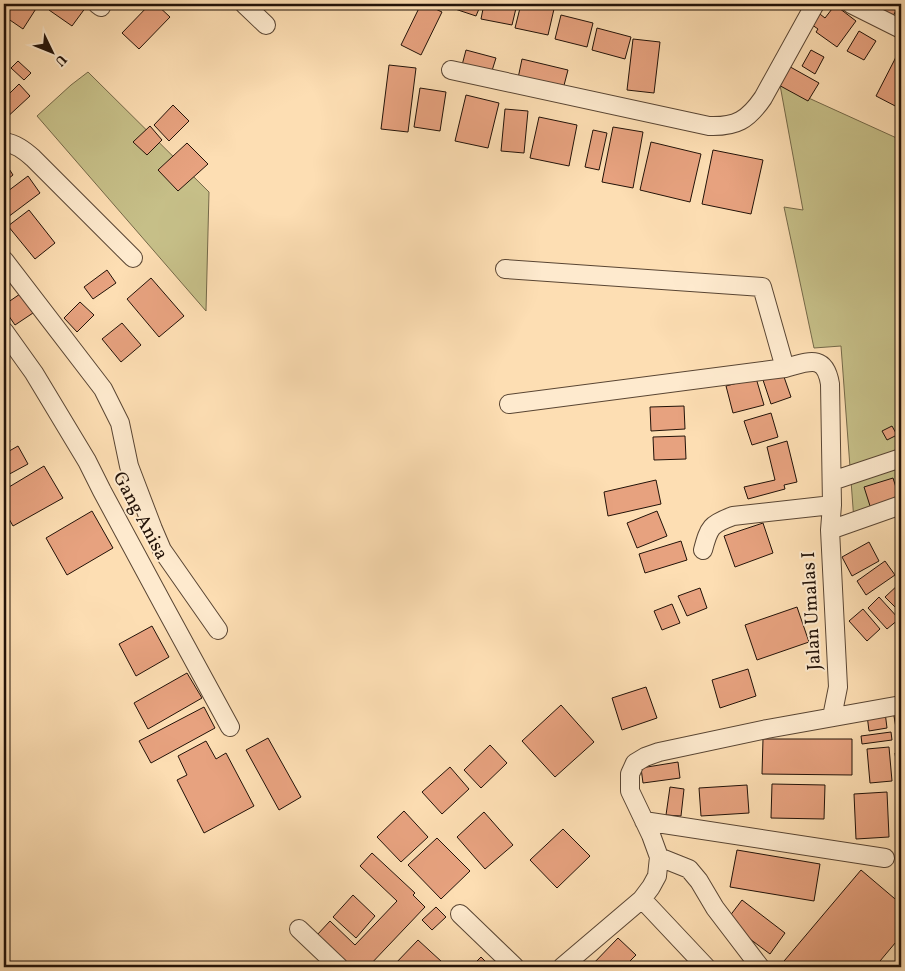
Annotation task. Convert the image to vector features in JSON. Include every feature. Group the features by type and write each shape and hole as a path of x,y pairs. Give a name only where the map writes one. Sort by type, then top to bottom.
{"street":[{"path":"244,4 266,24"},
{"path":"451,70 709,126 723,127 735,124 745,118 763,98 815,4"},
{"path":"851,4 901,29"},
{"path":"4,142 14,144 25,150 133,258"},
{"path":"4,260 103,389 120,422 129,466 162,550 218,630"},
{"path":"505,269 762,287 785,368"},
{"name":"Gang Anisa","path":"4,331 34,373 87,461 230,727"},
{"name":"Jalan Umalas I","path":"509,404 785,368 808,362 817,362 824,366 828,373 830,384 832,481 830,530 838,687 832,717"},
{"path":"832,481 901,458"},
{"path":"830,530 901,504"},
{"path":"703,550 708,531 718,521 733,516 832,505"},
{"path":"562,967 642,899 651,888 657,876 659,857 651,835 630,791 630,774 635,763 658,752 901,705"},
{"path":"644,821 884,858"},
{"path":"659,857 688,869 699,880 715,908 760,967"},
{"path":"642,899 706,967"},
{"path":"460,914 514,967"},
{"path":"299,929 339,967"}],"shaded area":[{"path":"88,72 209,192 206,311 37,116"},
{"path":"780,85 901,140 901,502 854,521 841,346 814,348 784,207 803,210"}],"building":[{"path":"12,4 39,4 23,29 4,16"},
{"path":"54,4 81,4 86,7 72,26 49,10"},
{"path":"150,4 156,4 170,17 139,49 122,33"},
{"path":"421,4 442,12 421,55 401,45"},
{"path":"440,4 481,4 476,16"},
{"path":"484,4 517,4 512,25 481,19"},
{"path":"521,4 554,9 548,35 515,28"},
{"path":"870,4 888,4 897,9 890,21 867,9"},
{"path":"835,5 856,21 837,47 816,32 818,29 808,22 816,11 825,18"},
{"path":"561,15 593,23 587,47 555,39"},
{"path":"597,28 631,37 625,59 592,50"},
{"path":"859,31 876,41 864,60 847,51"},
{"path":"633,39 660,42 654,93 627,90"},
{"path":"466,50 496,58 490,77 461,69"},
{"path":"811,50 824,57 815,74 802,66"},
{"path":"896,57 901,60 901,109 876,96"},
{"path":"522,59 568,70 562,93 517,83"},
{"path":"18,61 31,73 24,80 11,68"},
{"path":"785,64 819,83 808,101 775,83"},
{"path":"389,65 416,68 408,132 381,129"},
{"path":"19,84 30,96 4,120 4,99"},
{"path":"420,88 446,92 440,131 414,127"},
{"path":"466,95 499,103 488,148 455,141"},
{"path":"173,105 189,121 169,141 154,125"},
{"path":"505,109 528,111 524,153 501,151"},
{"path":"539,117 577,125 569,166 530,158"},
{"path":"150,126 162,140 147,155 133,142"},
{"path":"613,127 643,132 633,188 602,182"},
{"path":"593,130 607,133 599,170 585,167"},
{"path":"651,142 701,154 690,202 640,190"},
{"path":"187,143 208,164 178,191 158,170"},
{"path":"713,150 763,160 751,214 702,204"},
{"path":"4,161 13,175 4,182"},
{"path":"28,176 40,193 4,220 4,194"},
{"path":"29,210 55,243 35,259 8,226"},
{"path":"107,270 116,283 93,299 84,287"},
{"path":"151,278 184,316 159,337 127,299"},
{"path":"20,294 33,313 15,325 4,309 4,305"},
{"path":"80,302 94,315 77,332 64,318"},
{"path":"122,323 141,345 121,362 102,339"},
{"path":"783,374 791,397 771,404 763,380"},
{"path":"756,378 764,405 733,413 726,386"},
{"path":"684,406 685,429 651,431 650,407"},
{"path":"771,413 778,437 752,445 744,421"},
{"path":"892,426 897,435 887,440 882,431"},
{"path":"4,431 10,442 4,445"},
{"path":"685,436 686,459 654,460 653,437"},
{"path":"787,441 797,482 784,485 785,489 748,499 744,487 775,480 767,447"},
{"path":"18,446 28,464 4,477 4,454"},
{"path":"44,466 63,498 13,526 4,510 4,490"},
{"path":"893,478 900,500 871,509 864,487"},
{"path":"656,480 661,504 608,516 604,492"},
{"path":"92,511 113,548 67,575 46,538"},
{"path":"657,511 667,536 637,548 627,523"},
{"path":"763,523 773,553 735,567 724,536"},
{"path":"681,541 687,560 645,573 639,554"},
{"path":"869,542 879,561 852,576 842,557"},
{"path":"885,561 895,575 866,595 857,581"},
{"path":"900,583 901,605 897,609 885,597"},
{"path":"700,588 707,608 687,616 678,596"},
{"path":"879,597 899,619 887,629 868,608"},
{"path":"672,604 680,623 662,630 654,611"},
{"path":"797,607 809,642 757,660 745,625"},
{"path":"863,609 880,629 867,641 849,621"},
{"path":"152,626 169,657 136,676 119,644"},
{"path":"748,669 756,696 720,708 712,680"},
{"path":"187,673 202,698 148,729 134,703"},
{"path":"646,687 657,718 622,730 612,698"},
{"path":"561,705 594,742 555,777 522,741"},
{"path":"204,707 215,728 151,763 139,741"},
{"path":"901,708 901,727 896,728 893,710"},
{"path":"885,712 887,728 869,731 867,715"},
{"path":"891,732 892,740 862,744 861,736"},
{"path":"268,738 301,797 279,810 246,750"},
{"path":"763,739 852,739 852,775 762,774"},
{"path":"206,741 216,759 226,753 254,806 204,833 177,780 187,775 178,756"},
{"path":"490,745 507,763 481,788 464,770"},
{"path":"889,747 892,781 870,783 867,749"},
{"path":"901,752 901,783 899,783 895,753"},
{"path":"678,762 680,778 643,783 641,768"},
{"path":"450,767 469,789 442,814 422,792"},
{"path":"772,784 825,785 824,819 771,818"},
{"path":"747,785 749,813 701,816 699,788"},
{"path":"670,787 684,789 681,816 666,815"},
{"path":"887,792 889,837 856,839 854,794"},
{"path":"404,811 428,837 401,862 377,837"},
{"path":"484,812 513,845 485,869 457,837"},
{"path":"563,829 590,856 557,888 530,860"},
{"path":"437,838 470,871 441,899 408,865"},
{"path":"737,850 820,864 814,901 730,887"},
{"path":"372,853 415,893 413,895 425,907 368,967 352,967 317,935 330,921 355,945 397,901 360,866"},
{"path":"861,870 901,904 901,936 875,967 779,967"},
{"path":"353,895 375,916 356,938 333,917"},
{"path":"742,900 785,933 770,954 726,921"},
{"path":"436,907 446,917 432,930 422,920"},
{"path":"618,938 636,955 624,967 590,967"},
{"path":"418,940 442,962 437,967 396,967 394,965"},
{"path":"481,957 491,967 471,967"}]}
